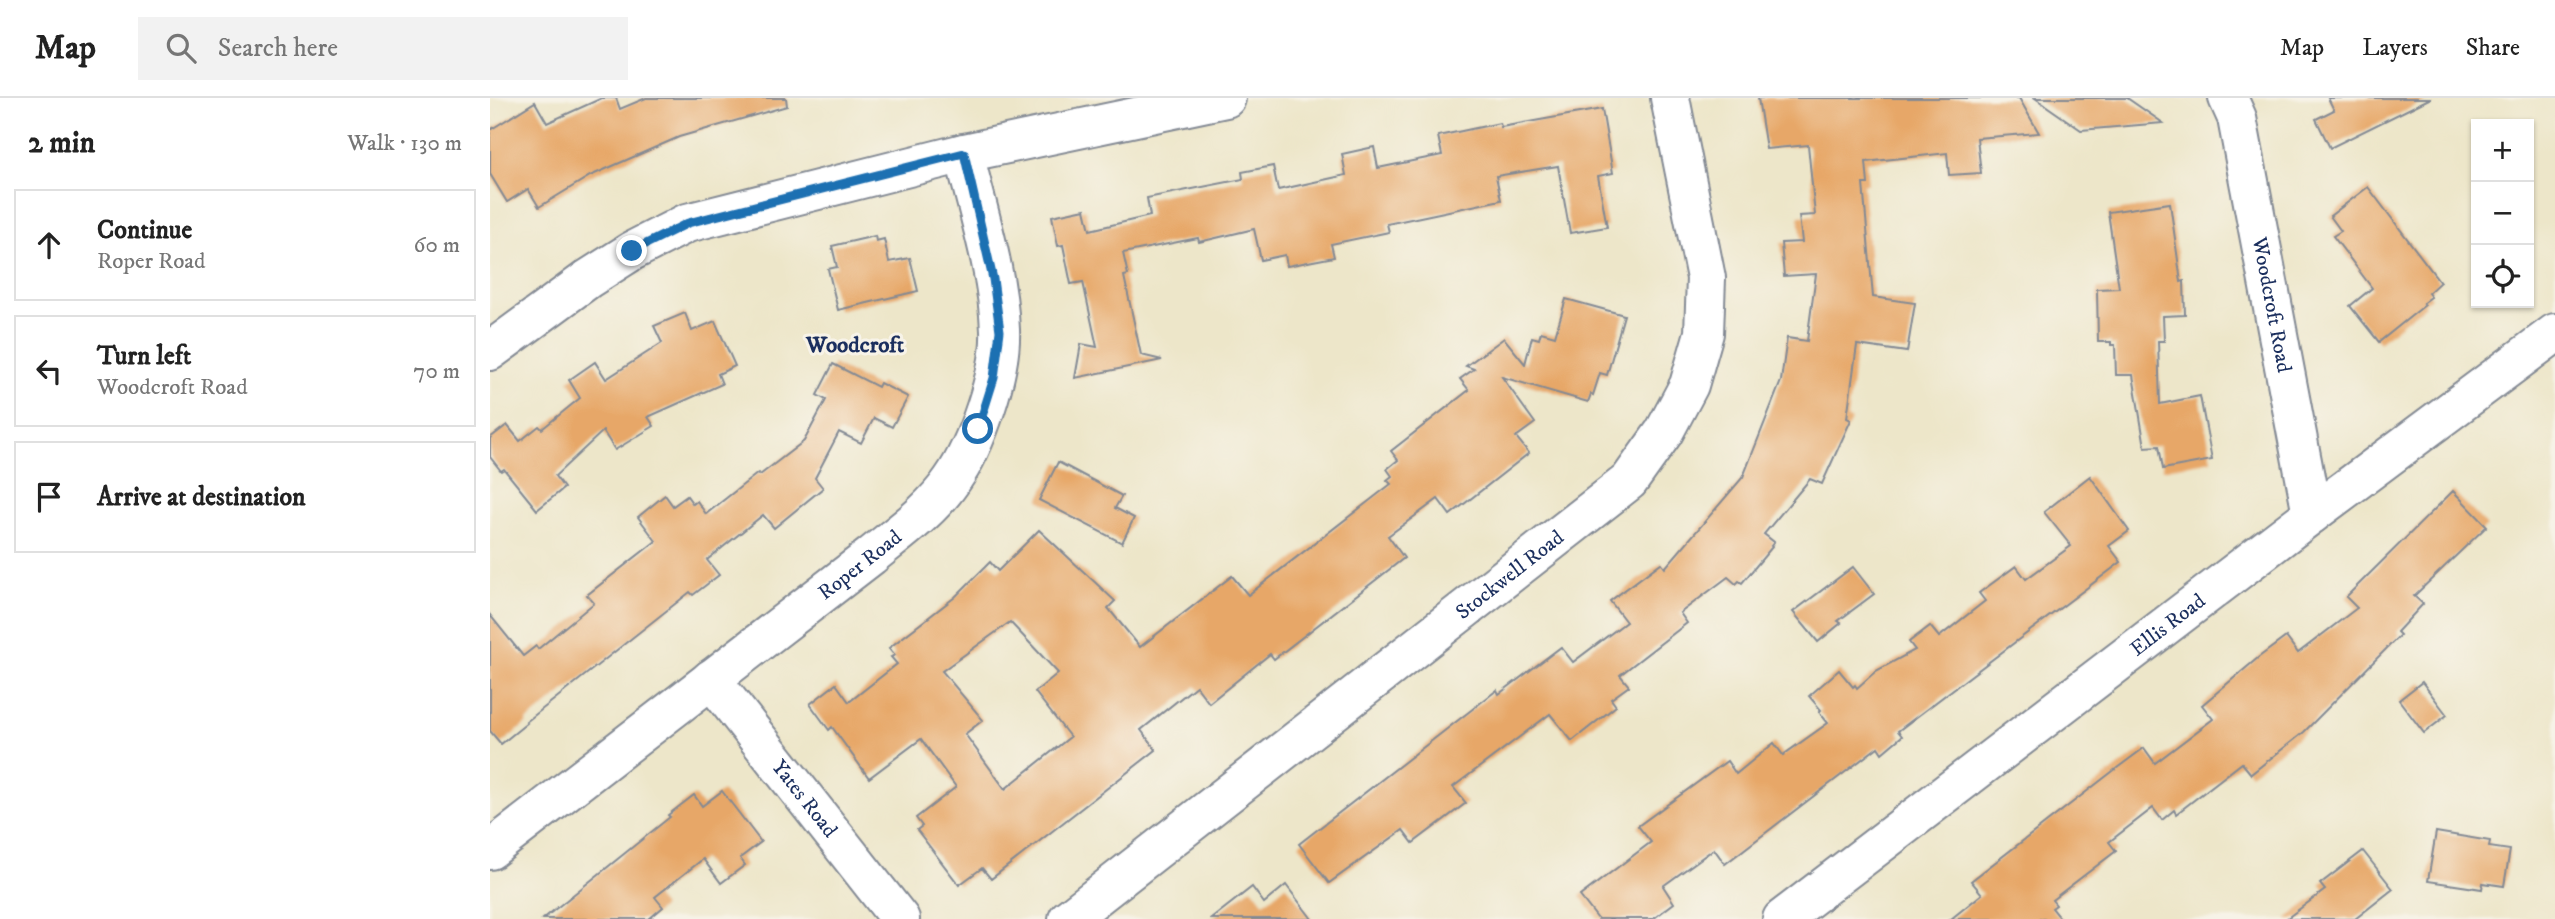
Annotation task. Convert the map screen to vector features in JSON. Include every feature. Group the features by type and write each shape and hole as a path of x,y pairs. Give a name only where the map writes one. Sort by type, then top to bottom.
{"street":[{"path":"490,351 588,279 632,251 688,223 964,153 1226,98"},
{"name":"Stockwell Road","path":"1068,919 1629,481 1664,432 1689,385 1704,333 1706,278 1670,98"},
{"name":"Woodcroft Road","path":"2228,98 2237,118 2312,514"},
{"name":"Roper Road","path":"490,850 918,519 952,480 978,429 994,378 1000,331 993,279 964,153"},
{"name":"Ellis Road","path":"1782,919 2312,514 2555,333"},
{"name":"Yates Road","path":"710,679 900,919"}],"building":[{"path":"602,98 616,98 620,109 646,98 786,98 787,106 679,137 590,176 539,207 528,189 507,202 490,174 490,130 535,102 547,123"},
{"path":"1758,98 2019,98 2039,133 1977,138 1981,173 1949,175 1947,153 1866,162 1868,184 1863,184 1873,297 1915,303 1907,352 1857,345 1847,418 1851,420 1822,484 1810,479 1764,534 1774,542 1772,547 1742,583 1739,581 1736,584 1728,577 1680,613 1687,623 1620,675 1629,686 1611,699 1616,706 1572,741 1550,714 1453,787 1466,803 1413,843 1403,830 1329,883 1299,844 1497,690 1499,694 1561,647 1573,662 1626,622 1610,601 1661,563 1665,568 1743,477 1781,381 1787,338 1807,341 1816,274 1784,276 1781,243 1802,242 1799,216 1815,215 1808,145 1766,149"},
{"path":"2035,98 2127,98 2163,123 2081,130"},
{"path":"2328,98 2431,98 2330,148 2316,119 2334,110"},
{"path":"1602,109 1613,173 1598,176 1607,227 1570,233 1558,166 1496,176 1501,200 1387,224 1389,232 1331,244 1334,257 1287,266 1285,255 1261,260 1254,229 1199,242 1198,238 1123,253 1128,275 1124,276 1141,355 1162,360 1075,378 1081,344 1097,347 1083,282 1071,284 1063,245 1058,246 1052,216 1085,209 1090,230 1150,216 1147,198 1243,179 1242,172 1273,166 1278,190 1346,175 1342,154 1374,147 1378,168 1442,155 1438,136 1500,123 1501,127"},
{"path":"2368,187 2440,282 2428,293 2431,297 2423,303 2425,305 2379,342 2350,306 2372,288 2333,236 2341,231 2330,216"},
{"path":"2170,203 2181,282 2184,281 2185,315 2163,316 2164,341 2158,341 2160,404 2200,396 2212,460 2163,469 2159,446 2145,447 2133,375 2116,375 2115,345 2111,345 2111,342 2098,342 2097,289 2119,288 2108,212"},
{"path":"875,236 876,241 884,239 889,262 910,258 918,291 838,310 828,269 837,267 832,246"},
{"path":"1566,299 1624,315 1607,375 1600,373 1588,402 1502,377 1535,423 1516,437 1529,453 1450,515 1438,499 1388,536 1404,558 1274,659 1270,654 1209,703 1196,686 1141,730 1156,750 991,879 982,868 959,885 917,830 922,826 916,818 956,787 921,739 869,778 832,727 829,730 810,704 836,684 849,702 897,664 891,657 895,655 889,648 955,597 990,562 998,571 1039,530 1115,601 1108,608 1140,647 1232,576 1248,595 1391,484 1387,480 1392,476 1387,469 1398,460 1391,451 1469,390 1460,379 1474,369 1466,366 1504,338 1525,364 1532,337 1539,339 1541,332 1555,336","holes":["1010,622 1058,673 1035,692 1070,737 1005,789 965,734 983,720 942,671"]},
{"path":"685,313 692,331 715,321 735,366 718,374 722,384 648,417 654,426 615,450 603,431 555,476 564,488 537,510 504,469 501,471 490,457 490,438 507,425 520,441 539,426 542,429 580,398 569,380 595,362 606,379 662,343 654,326"},
{"path":"833,364 878,387 880,383 908,397 892,427 874,418 861,443 839,432 815,478 823,488 774,528 763,515 707,560 719,575 693,595 690,592 501,744 490,731 490,615 523,656 536,646 538,649 594,603 587,595 656,541 638,517 665,495 673,506 687,496 693,504 697,501 706,514 804,441 826,400 817,395"},
{"path":"1058,462 1122,496 1115,508 1134,518 1122,543 1039,500"},
{"path":"2090,476 2129,531 2109,546 2121,562 1898,731 1902,736 1882,753 1878,747 1725,864 1714,849 1663,886 1674,903 1653,919 1598,919 1580,896 1651,842 1638,826 1727,761 1736,774 1774,743 1783,755 1828,723 1809,696 1839,670 1853,687 1855,685 1857,688 1876,671 1915,650 1909,642 1930,626 1939,637 1985,601 1979,593 2016,566 2026,579 2071,546 2044,512"},
{"path":"2453,491 2487,526 2414,596 2423,604 2397,632 2400,635 2304,732 2251,774 2242,763 2176,814 2174,810 2162,820 2153,808 2109,842 2116,851 2052,900 2056,905 2052,908 2061,919 1951,919 1982,894 1971,881 2117,768 2144,748 2155,763 2213,719 2202,705 2259,657 2286,637 2298,653 2357,608 2346,597"},
{"path":"1853,567 1874,594 1838,621 1841,623 1818,642 1793,612"},
{"path":"2422,682 2447,715 2424,733 2399,700"},
{"path":"722,791 761,842 740,858 745,865 721,883 703,859 655,897 663,907 649,919 543,919 694,795 702,806"},
{"path":"2436,832 2490,841 2489,847 2510,850 2504,886 2483,883 2482,889 2428,881"},
{"path":"2363,851 2393,889 2355,919 2286,919 2325,890 2320,884"},
{"path":"1286,885 1312,919 1211,919 1252,887 1264,903"}],"district":[{"name":"Woodcroft","path":"855,344"}],"route":[{"path":"632,251 688,223 964,153 993,279 1000,331 994,378 978,429"}]}
